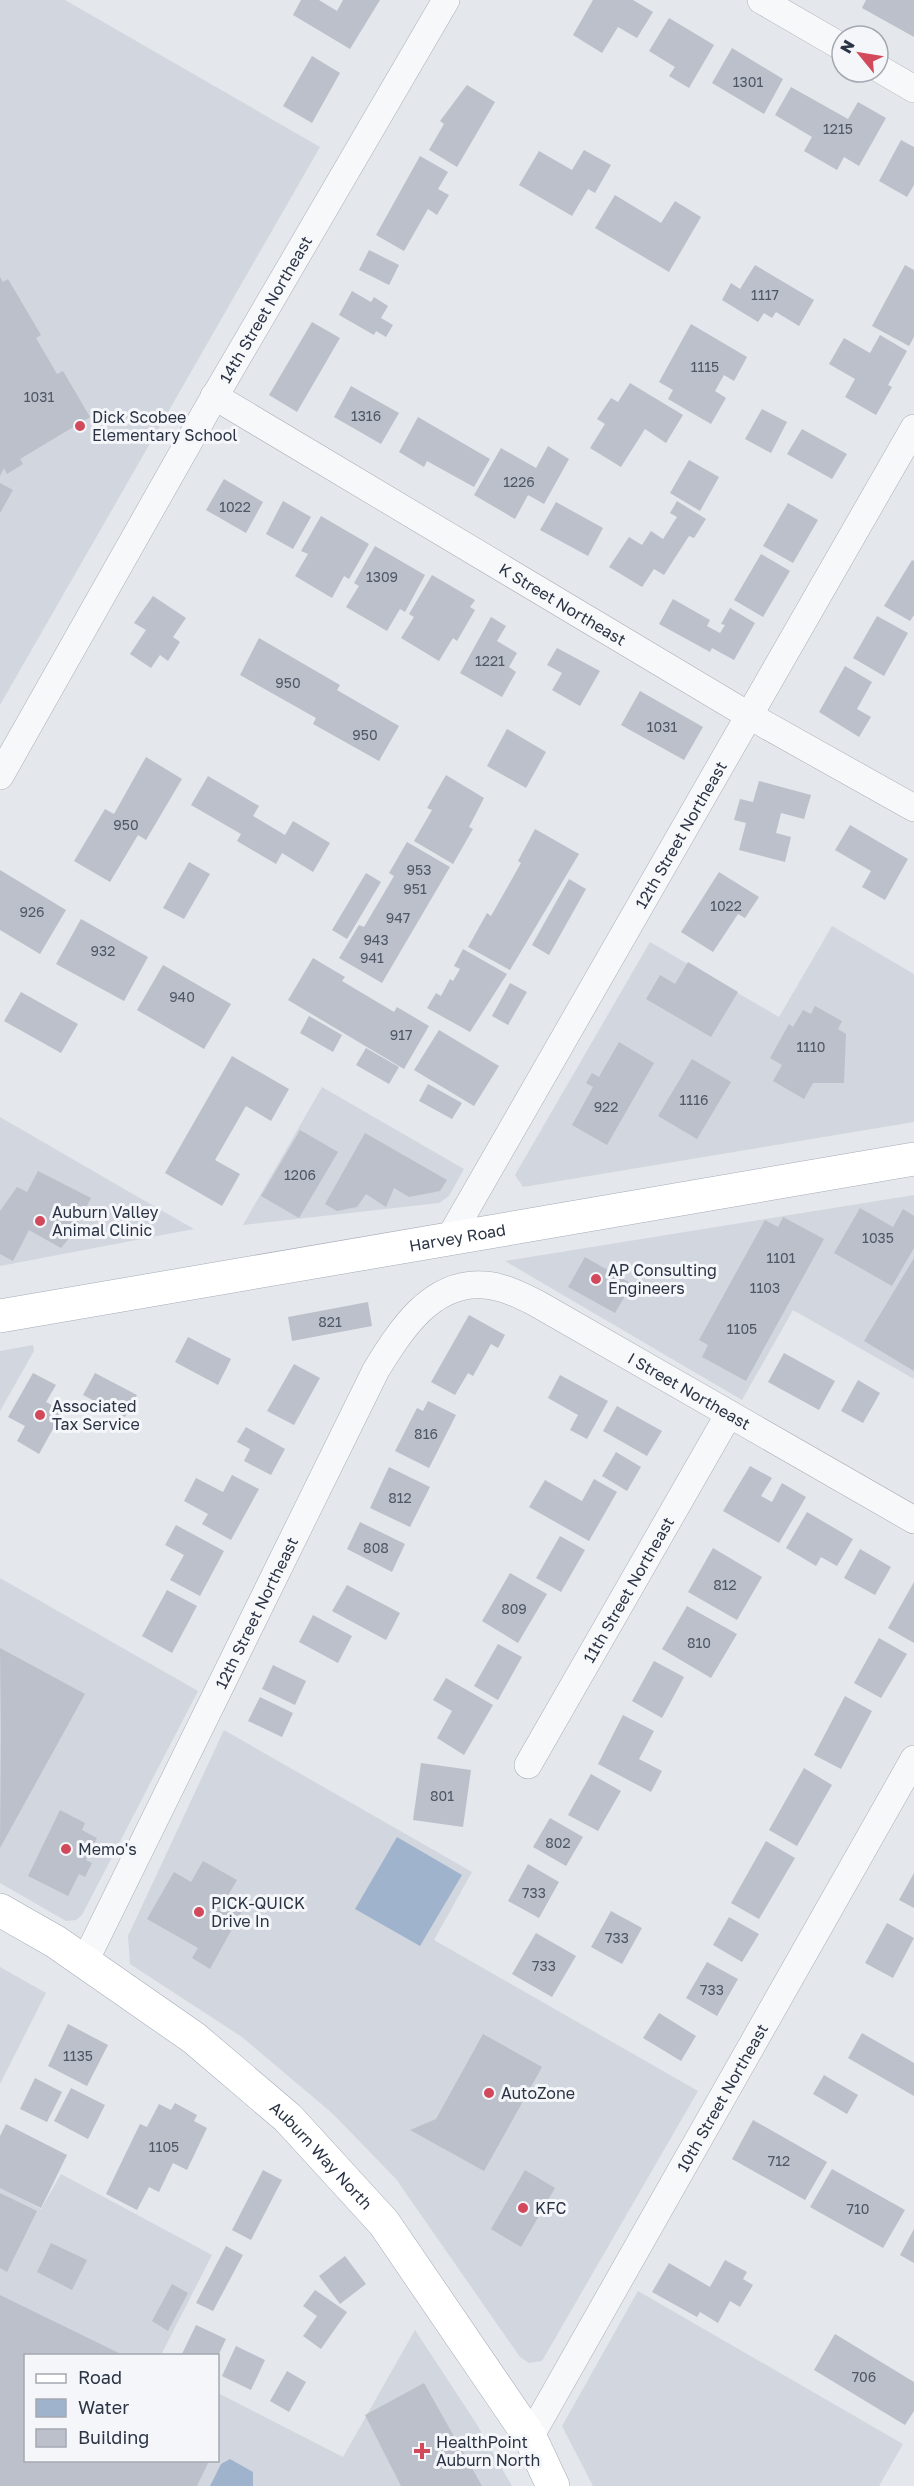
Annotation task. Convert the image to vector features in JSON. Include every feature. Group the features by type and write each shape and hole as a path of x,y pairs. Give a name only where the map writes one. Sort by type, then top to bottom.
{"main road":[{"name":"Harvey Road","path":"0,1316 914,1159"},
{"name":"Auburn Way North","path":"0,1910 85,1961 194,2038 288,2118 384,2223 530,2437 553,2486"}],"street":[{"name":"14th Street Northeast","path":"0,776 214,396 446,0"},
{"path":"761,0 801,10 830,36"},
{"path":"890,75 914,89"},
{"name":"K Street Northeast","path":"214,396 748,715 914,808"},
{"name":"12th Street Northeast","path":"449,1239 914,428"},
{"name":"I Street Northeast","path":"457,1288 483,1285 507,1290 536,1303 914,1520"},
{"name":"12th Street Northeast","path":"85,1961 376,1370 396,1338 414,1317 432,1299 457,1288"},
{"name":"11th Street Northeast","path":"528,1765 729,1414"},
{"name":"10th Street Northeast","path":"530,2437 914,1759"}],"shaded area":[{"name":"Dick Scobee Elementary School","path":"0,0 65,0 320,147 0,705"},
{"path":"832,926 914,974 914,1122 523,1187 515,1175 650,942 779,1017"},
{"path":"322,1087 464,1169 449,1196 439,1203 243,1225"},
{"path":"0,1117 138,1197 194,1229 0,1266"},
{"path":"914,1195 914,1379 793,1310 742,1400 505,1261"},
{"path":"33,1345 34,1351 0,1411 0,1351"},
{"path":"0,1578 198,1691 82,1915 76,1920 66,1921 0,1883"},
{"path":"224,1730 472,1872 434,1940 698,2091 542,2361 529,2363 520,2357 396,2179 332,2113 242,2037 130,1964 128,1936"},
{"path":"0,1967 46,1993 0,2084"},
{"path":"61,2174 212,2255 162,2354 24,2354 24,2462 219,2462 219,2394 343,2457 415,2330 476,2423 512,2486 0,2486 0,2187 41,2209"},
{"path":"638,2291 903,2444 879,2486 593,2486 562,2426"}],"water":[{"path":"397,1837 462,1875 420,1946 355,1909"},
{"path":"230,2459 253,2472 253,2486 210,2486 221,2464"}],"building":[{"path":"301,0 319,0 337,11 343,0 380,0 350,49 293,15"},
{"path":"593,0 633,0 653,12 637,38 618,27 602,53 573,35"},
{"path":"866,0 914,0 914,37 862,8"},
{"path":"669,18 714,45 689,88 669,76 675,67 649,51"},
{"path":"732,48 783,79 764,114 712,83"},
{"path":"312,56 340,73 312,123 283,106"},
{"path":"467,85 495,102 457,167 429,150 444,124 440,121"},
{"path":"791,87 848,119 858,102 886,118 859,166 844,157 837,170 804,151 812,137 775,115"},
{"path":"901,140 914,147 914,185 907,197 879,181"},
{"path":"584,150 611,165 595,193 588,189 572,216 519,185 539,151 572,170"},
{"path":"420,156 448,172 438,189 449,195 437,215 428,209 404,251 376,235"},
{"path":"615,195 661,223 675,201 701,217 669,272 595,228"},
{"path":"369,250 399,265 389,285 359,270"},
{"path":"755,265 814,300 799,326 776,312 772,318 764,313 758,322 722,300 731,283 740,289"},
{"path":"905,265 914,270 914,337 909,346 872,326"},
{"path":"0,277 3,282 8,279 41,335 36,338 57,374 63,371 90,417 20,459 23,464 7,474 4,468 0,476"},
{"path":"352,291 371,302 374,297 388,306 381,318 393,325 386,337 376,331 374,335 339,315"},
{"path":"312,322 340,338 297,412 269,395"},
{"path":"691,324 747,357 734,381 724,375 715,391 726,398 711,424 668,399 673,390 659,382"},
{"path":"880,335 907,351 888,385 892,387 876,415 845,397 855,379 829,364 844,338 870,353"},
{"path":"630,383 683,415 666,443 645,429 621,467 590,448 605,424 597,419 611,398 618,402"},
{"path":"351,386 399,413 381,444 334,417"},
{"path":"762,409 787,422 771,453 745,439"},
{"path":"418,417 490,459 474,487 427,461 424,467 399,452"},
{"path":"802,429 847,454 832,479 787,454"},
{"path":"548,446 569,459 544,504 528,495 515,519 474,495 501,448 536,468"},
{"path":"689,460 719,477 700,511 670,493"},
{"path":"224,479 263,502 246,533 206,510"},
{"path":"0,483 13,490 0,513"},
{"path":"283,501 311,517 293,549 266,534"},
{"path":"677,501 706,519 694,538 689,536 664,575 654,569 642,587 609,567 629,537 642,545 651,531 663,539 677,517 670,513"},
{"path":"556,502 603,528 588,556 540,530"},
{"path":"788,503 818,520 793,563 763,546"},
{"path":"321,516 369,544 349,579 344,576 332,598 295,576 308,554 301,551"},
{"path":"375,546 425,575 405,612 400,609 387,631 346,607 359,586 354,583"},
{"path":"761,554 790,571 763,617 734,600"},
{"path":"912,560 914,561 914,615 910,621 884,606"},
{"path":"432,575 475,600 470,607 475,610 457,641 453,638 439,661 401,638 414,617 409,614"},
{"path":"153,596 186,618 173,637 180,642 168,661 160,655 151,668 130,654 146,630 134,623"},
{"path":"673,599 710,620 707,626 720,633 725,625 721,624 730,608 755,623 734,660 712,648 710,652 659,624"},
{"path":"877,616 908,633 884,676 853,658"},
{"path":"491,617 506,626 497,641 517,653 509,667 516,672 502,697 460,673"},
{"path":"259,638 340,685 337,690 399,726 379,761 313,724 316,718 240,675"},
{"path":"557,648 600,671 580,706 552,690 562,673 547,665"},
{"path":"845,666 872,682 857,709 871,717 859,737 819,712"},
{"path":"640,691 703,727 684,760 621,725"},
{"path":"507,729 546,752 526,788 487,766"},
{"path":"146,757 182,779 146,840 138,835 110,882 74,861 105,809 114,814"},
{"path":"446,775 484,798 469,827 473,829 453,864 414,841 432,810 427,808"},
{"path":"208,776 259,806 253,816 285,835 293,821 330,843 313,872 282,853 276,864 237,841 241,834 191,805"},
{"path":"759,781 811,795 804,819 781,813 776,833 791,837 785,862 739,850 746,823 734,820 740,799 753,802"},
{"path":"850,825 908,859 885,900 862,887 871,871 835,850"},
{"path":"535,829 579,854 510,970 468,947 487,913 491,916 521,863 518,861"},
{"path":"407,842 450,867 382,983 339,958 359,925 364,927 394,876 389,873"},
{"path":"189,862 210,874 184,919 163,908"},
{"path":"0,870 66,910 40,954 0,930"},
{"path":"719,872 759,897 745,918 738,914 713,952 681,932"},
{"path":"366,873 381,882 347,939 332,930"},
{"path":"569,879 586,889 549,955 532,945"},
{"path":"81,919 148,957 124,1001 56,964"},
{"path":"463,949 507,974 470,1032 427,1008 436,993 441,996 450,979 453,981 460,969 454,966"},
{"path":"313,958 345,977 342,981 394,1012 397,1007 429,1026 404,1069 288,1000"},
{"path":"688,962 738,992 711,1037 646,999 660,975 675,984"},
{"path":"163,965 231,1004 204,1049 137,1010"},
{"path":"510,983 527,992 508,1025 492,1016"},
{"path":"21,992 78,1024 61,1053 4,1021"},
{"path":"815,1006 842,1021 838,1029 846,1034 844,1083 813,1083 804,1099 773,1081 782,1065 770,1058 789,1024 793,1027 803,1010 811,1014"},
{"path":"309,1016 342,1035 333,1052 300,1033"},
{"path":"439,1030 499,1066 474,1106 414,1070"},
{"path":"619,1042 654,1063 607,1145 572,1125 593,1087 586,1083 592,1073 599,1077"},
{"path":"366,1048 399,1067 389,1084 356,1065"},
{"path":"232,1056 289,1089 271,1121 246,1106 215,1160 240,1174 222,1206 165,1173"},
{"path":"692,1059 731,1082 697,1139 658,1116"},
{"path":"428,1084 462,1103 452,1119 419,1101"},
{"path":"300,1130 338,1152 299,1218 261,1196"},
{"path":"365,1133 447,1180 440,1191 409,1197 394,1188 386,1207 366,1194 357,1207 337,1211 325,1204"},
{"name":"Auburn Valley Animal Clinic","path":"38,1171 91,1198 71,1236 61,1248 29,1230 13,1261 0,1254 0,1211 17,1187 27,1192"},
{"path":"860,1208 893,1227 903,1209 914,1216 914,1248 892,1286 834,1253"},
{"path":"783,1217 824,1239 746,1381 702,1357 708,1345 699,1340 765,1220 778,1227"},
{"path":"585,1257 632,1284 615,1313 568,1287"},
{"path":"914,1258 914,1371 864,1341"},
{"path":"368,1302 372,1326 292,1341 288,1317"},
{"path":"469,1315 505,1335 498,1348 491,1344 473,1376 468,1373 455,1395 431,1382"},
{"path":"188,1337 231,1359 218,1385 175,1362"},
{"path":"784,1353 835,1381 819,1410 768,1382"},
{"path":"294,1364 320,1378 294,1425 267,1411"},
{"path":"33,1373 56,1385 46,1402 63,1411 39,1454 17,1441 25,1426 8,1417"},
{"path":"95,1373 137,1395 125,1417 83,1395"},
{"path":"560,1375 608,1401 587,1439 570,1430 578,1415 548,1398"},
{"path":"858,1380 880,1393 863,1423 841,1411"},
{"path":"428,1401 456,1415 429,1468 395,1451 417,1408 423,1411"},
{"path":"617,1406 662,1431 647,1456 603,1431"},
{"path":"246,1427 285,1449 271,1475 244,1461 250,1449 237,1442"},
{"path":"616,1452 641,1467 627,1491 602,1476"},
{"path":"750,1466 772,1478 761,1496 772,1502 782,1483 806,1497 779,1543 723,1511"},
{"path":"389,1467 430,1487 410,1527 370,1508"},
{"path":"232,1475 259,1489 231,1540 202,1524 208,1514 184,1501 196,1478 223,1492"},
{"path":"594,1479 617,1492 589,1541 529,1507 545,1480 582,1501"},
{"path":"807,1512 853,1539 837,1566 821,1557 816,1566 786,1548"},
{"path":"360,1522 405,1544 392,1572 347,1549"},
{"path":"176,1525 224,1551 200,1596 170,1580 184,1555 165,1545"},
{"path":"560,1536 585,1550 561,1592 536,1578"},
{"path":"713,1548 762,1577 737,1620 688,1592"},
{"path":"860,1549 891,1567 875,1595 844,1578"},
{"path":"510,1573 547,1594 518,1643 482,1621"},
{"path":"914,1582 914,1643 888,1628"},
{"path":"347,1585 400,1613 386,1640 332,1611"},
{"path":"167,1590 197,1606 172,1653 142,1636"},
{"path":"687,1606 737,1634 711,1678 662,1649"},
{"path":"313,1615 352,1636 338,1663 299,1642"},
{"path":"879,1638 907,1654 881,1698 854,1683"},
{"path":"498,1644 522,1657 498,1700 474,1686"},
{"path":"0,1648 85,1694 0,1848 1,1733"},
{"path":"654,1661 684,1677 662,1718 632,1701"},
{"path":"273,1665 306,1681 295,1705 262,1689"},
{"path":"446,1678 493,1705 464,1755 437,1738 452,1711 433,1700"},
{"path":"845,1696 872,1711 841,1769 814,1755"},
{"path":"260,1697 293,1713 282,1737 248,1721"},
{"path":"623,1715 654,1731 639,1759 662,1771 651,1792 598,1764"},
{"path":"421,1763 471,1770 463,1827 413,1820"},
{"path":"804,1768 832,1785 797,1846 769,1830"},
{"path":"591,1774 621,1791 598,1831 568,1815"},
{"name":"Memo's","path":"60,1810 85,1823 82,1830 97,1838 86,1860 92,1863 85,1877 79,1874 68,1896 28,1876"},
{"path":"550,1818 583,1837 566,1866 533,1847"},
{"path":"766,1841 795,1858 759,1919 731,1903"},
{"path":"203,1861 237,1880 226,1899 243,1909 210,1969 192,1958 198,1948 147,1919 174,1872 191,1882"},
{"path":"528,1864 559,1882 539,1918 508,1901"},
{"path":"914,1873 914,1908 899,1900"},
{"path":"611,1911 642,1928 622,1964 591,1947"},
{"path":"729,1917 759,1934 742,1962 713,1945"},
{"path":"887,1923 914,1938 893,1978 865,1963"},
{"path":"536,1933 576,1956 552,1997 512,1974"},
{"path":"707,1962 738,1979 717,2016 686,1998"},
{"path":"659,2013 696,2036 681,2061 643,2038"},
{"path":"68,2024 108,2045 87,2086 48,2066"},
{"path":"862,2033 914,2063 914,2096 848,2058"},
{"name":"AutoZone","path":"483,2034 542,2067 484,2171 410,2130 436,2119"},
{"path":"824,2075 858,2095 847,2114 813,2094"},
{"path":"35,2078 62,2092 47,2122 20,2109"},
{"path":"71,2088 105,2105 88,2139 54,2121"},
{"path":"175,2103 197,2115 194,2121 207,2128 187,2170 173,2163 159,2192 149,2187 137,2210 106,2194 140,2124 147,2127 159,2104 171,2110"},
{"path":"753,2120 827,2162 805,2200 732,2159"},
{"path":"6,2124 67,2155 41,2208 0,2188 0,2136"},
{"path":"832,2169 905,2210 883,2248 810,2207"},
{"path":"263,2170 282,2180 251,2240 232,2230"},
{"name":"KFC","path":"525,2170 555,2188 521,2247 491,2229"},
{"path":"0,2193 37,2211 7,2272 0,2268"},
{"path":"914,2229 914,2263 900,2255"},
{"path":"51,2243 87,2260 72,2290 37,2272"},
{"path":"226,2246 243,2255 213,2311 196,2303"},
{"path":"345,2256 366,2284 340,2304 319,2276"},
{"path":"725,2260 747,2272 743,2279 753,2285 740,2307 730,2301 718,2323 700,2312 697,2317 652,2292 669,2263 710,2287"},
{"path":"172,2284 188,2293 168,2331 152,2321"},
{"path":"315,2290 347,2312 321,2349 303,2336 317,2316 303,2306"},
{"path":"0,2295 121,2354 24,2354 24,2462 208,2463 197,2486 0,2486"},
{"path":"196,2325 226,2339 219,2354 182,2354"},
{"path":"835,2334 914,2382 914,2411 905,2425 814,2370"},
{"path":"236,2346 265,2360 251,2390 222,2376"},
{"path":"287,2371 306,2382 289,2412 270,2401"},
{"name":"HealthPoint Auburn North","path":"424,2383 482,2486 401,2486 365,2415"}],"place":[{"name":"Dick Scobee Elementary School","path":"80,426"},
{"name":"Auburn Valley Animal Clinic","path":"40,1221"},
{"name":"AP Consulting Engineers","path":"596,1279"},
{"name":"Associated Tax Service","path":"40,1415"},
{"name":"Memo's","path":"66,1849"},
{"name":"PICK-QUICK Drive In","path":"199,1912"},
{"name":"AutoZone","path":"489,2093"},
{"name":"KFC","path":"523,2208"},
{"name":"HealthPoint Auburn North","path":"422,2451"}]}
